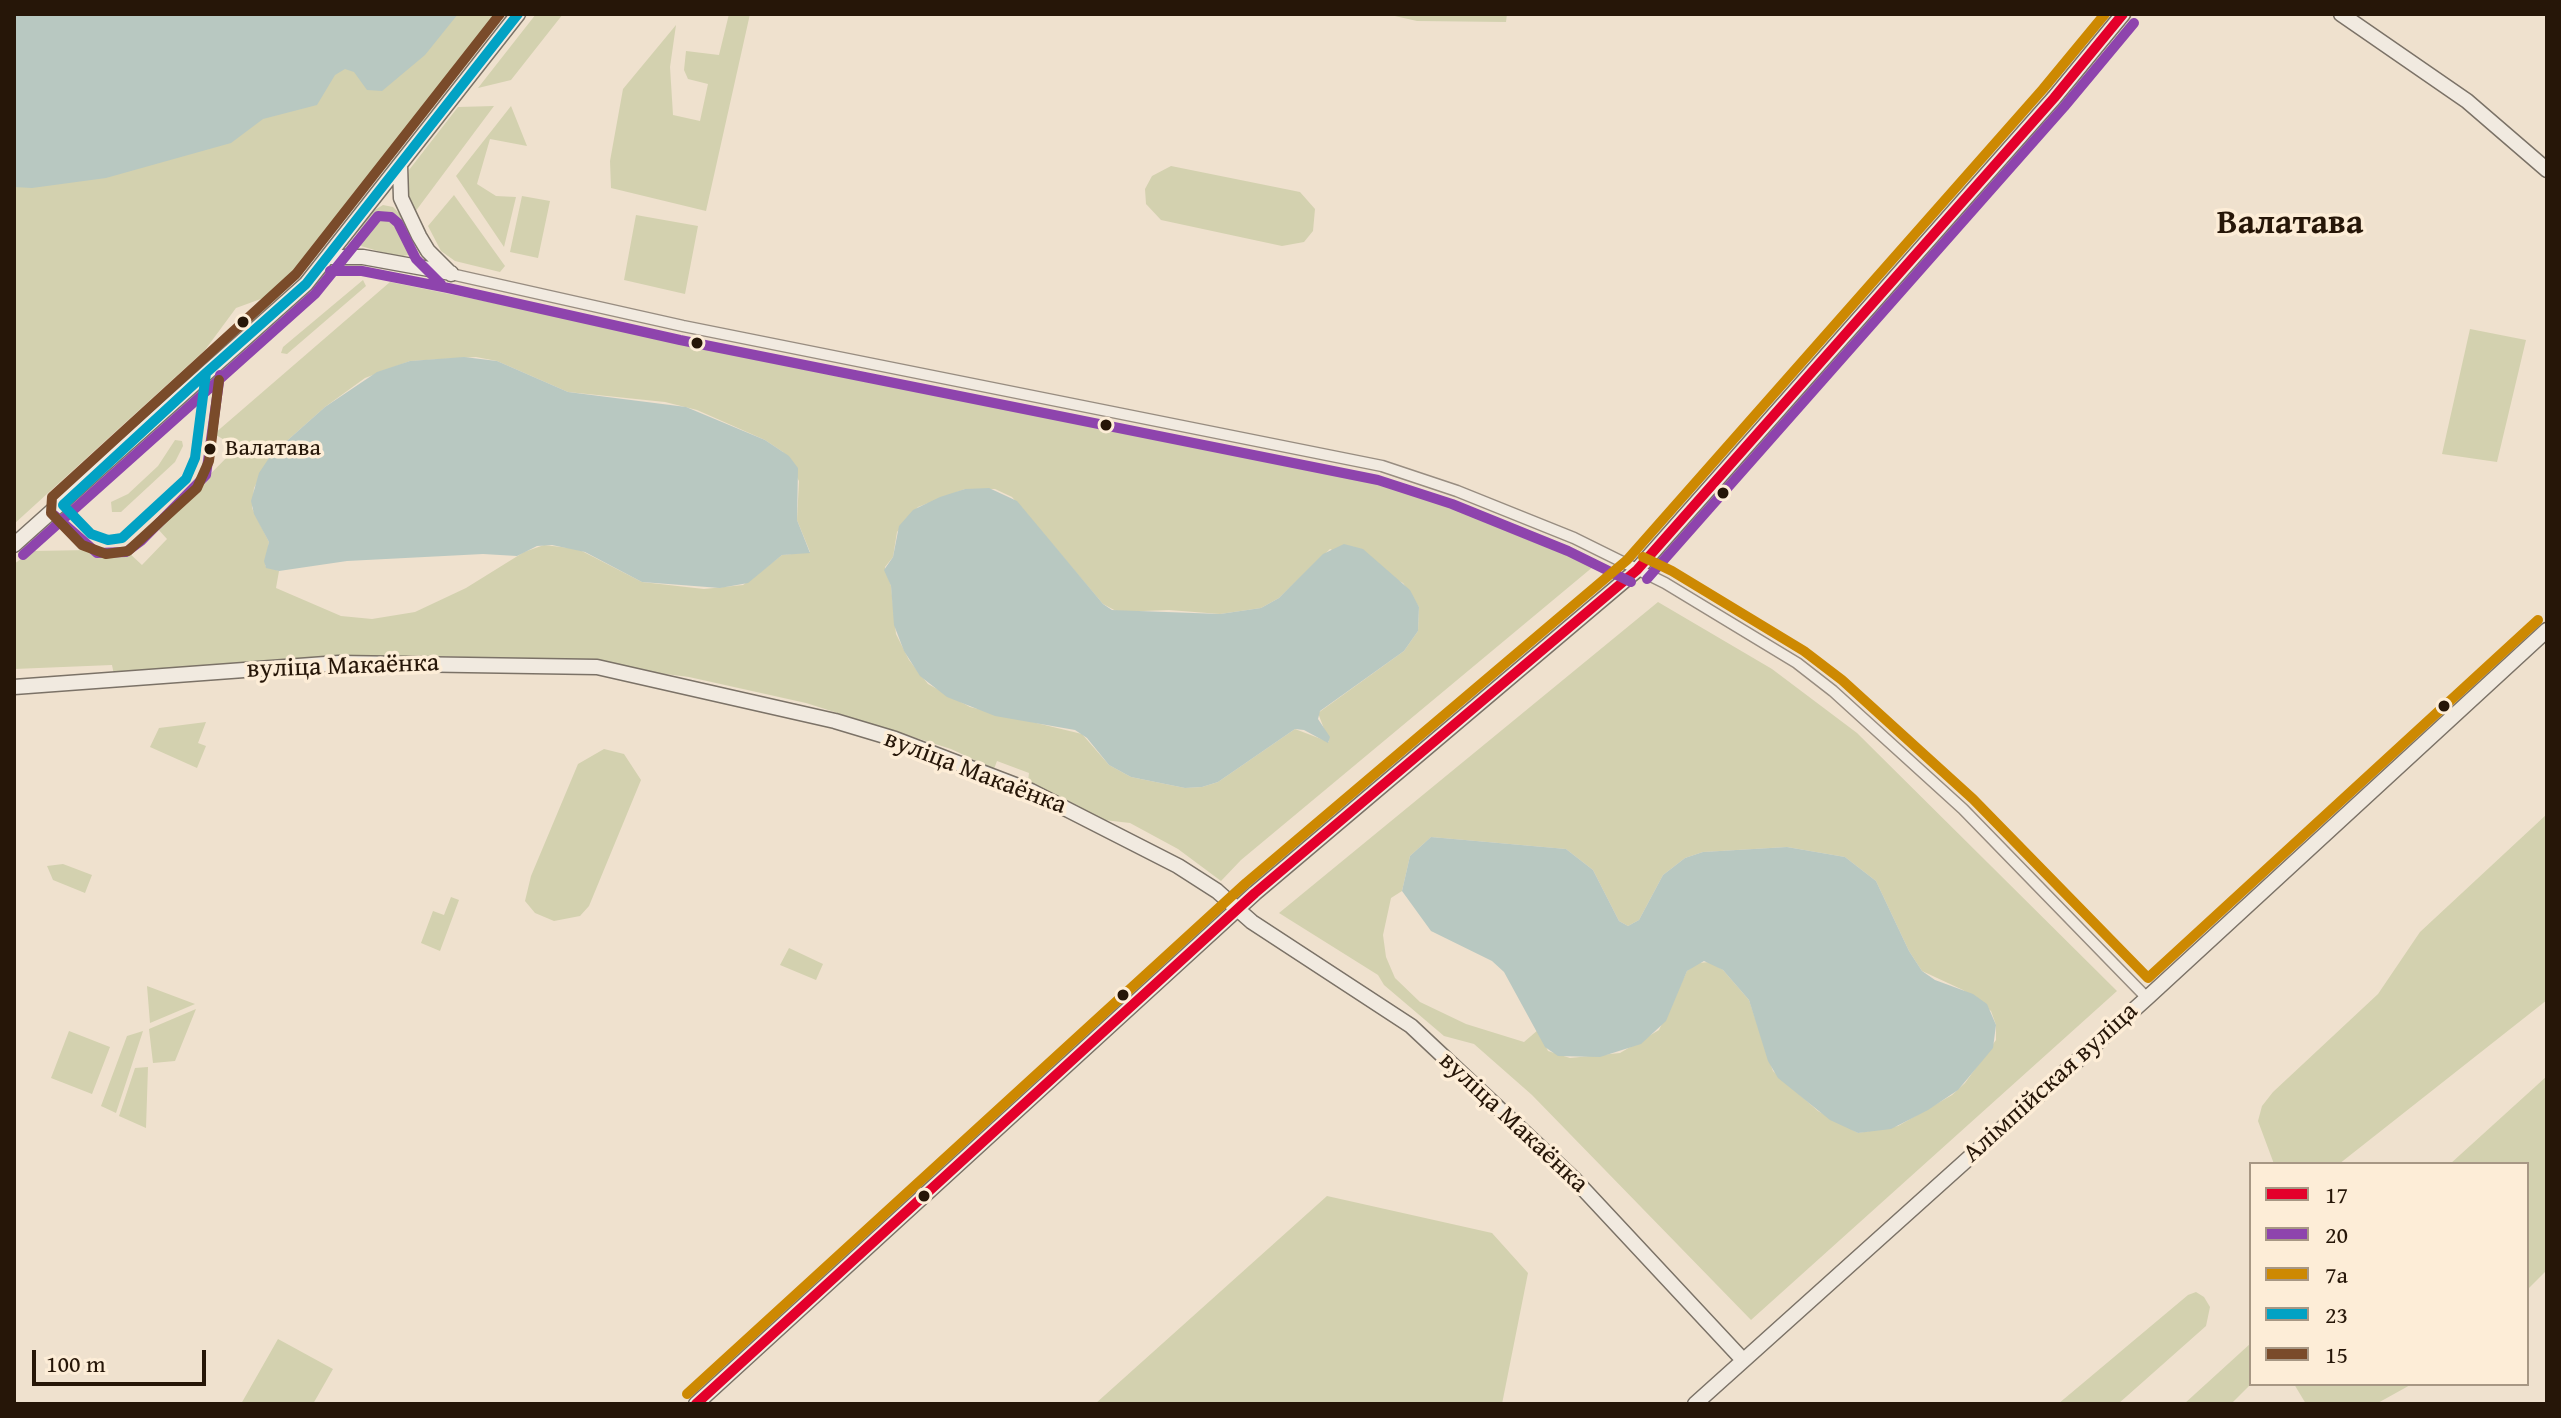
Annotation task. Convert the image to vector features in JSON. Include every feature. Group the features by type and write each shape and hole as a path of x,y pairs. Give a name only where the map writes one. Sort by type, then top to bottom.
{"street":[{"path":"14,545 306,284 518,14"},
{"path":"696,1404 1237,911 1637,570 2054,98 2123,14"},
{"path":"2341,14 2467,101 2547,170"},
{"path":"400,165 401,198 419,236 451,274"},
{"path":"371,202 390,200 409,214"},
{"path":"351,229 354,250 363,257"},
{"path":"400,265 415,257 419,236"},
{"path":"330,257 363,257 451,274 683,326 1382,466 1457,491 1574,538 1665,583 1797,663 1833,691 1963,809 2147,998"},
{"name":"Алімпійская вуліца","path":"1695,1404 2147,998 2547,630"},
{"name":"вуліца Макаёнка","path":"14,687 339,663 597,667 793,709 954,761 1031,791 1109,828 1178,866 1217,891 1237,911 1411,1026 1575,1180 1743,1360"}],"shaded area":[{"path":"14,14 504,14 306,265 269,296 236,308 205,350 14,524"},
{"path":"14,14 458,14 425,55 382,91 367,90 354,72 345,69 335,75 317,105 263,119 231,143 106,178 32,188 14,187"},
{"path":"536,14 563,14 511,80 478,88"},
{"path":"729,14 750,14 706,211 611,188 610,161 623,89 676,25 670,67 673,115 700,121 708,84 688,79 684,70 686,51 719,55"},
{"path":"1386,14 1507,14 1506,22 1417,21"},
{"path":"494,106 415,212 405,193 409,170 458,107"},
{"path":"511,106 527,146 490,139 477,184 496,196 516,197 504,247 456,176"},
{"path":"1171,166 1300,192 1315,209 1313,231 1304,242 1282,246 1161,220 1146,204 1145,189 1152,176"},
{"path":"454,195 505,266 500,272 455,261 441,251 428,226"},
{"path":"522,196 550,201 538,258 510,252"},
{"path":"383,205 393,207 407,221 414,243 408,255 398,257 361,246 360,229 373,211"},
{"path":"636,215 698,226 685,294 624,280"},
{"path":"363,280 366,286 287,354 281,353 283,347"},
{"path":"390,282 1300,466 1380,485 1460,511 1594,566 1241,860 1221,881 1178,849 1130,823 1104,820 1028,781 1029,773 997,761 994,769 951,749 806,703 689,677 579,663 442,656 114,675 112,665 14,669 14,564 32,551 90,550 102,555 128,552 142,565 167,539 157,528 237,447 214,434","holes":["476,357 497,361 568,392 665,402 697,410 765,440 783,452 799,481 797,520 810,552 782,555 743,585 704,589 642,582 578,549 544,545 524,552 466,588 415,612 372,619 341,616 276,588 279,571 265,566 269,542 252,508 254,488 271,455 325,407 365,378 410,361","965,489 995,489 1012,497 1103,604 1118,612 1169,610 1220,614 1261,608 1279,598 1330,549 1403,583 1419,607 1418,631 1404,651 1318,713 1329,742 1295,729 1218,782 1202,787 1185,788 1131,777 1109,765 1082,734 970,707 928,684 909,660 896,634 891,586 885,567 893,557 897,532 918,507"]},
{"path":"2470,329 2526,340 2497,462 2442,454"},
{"path":"464,357 497,361 568,392 686,407 765,440 789,456 798,468 797,520 810,553 782,555 748,583 720,588 642,582 585,552 552,545 537,546 517,556 483,554 347,561 279,571 266,568 264,561 269,542 254,514 251,501 259,473 271,455 325,407 377,372 410,361"},
{"path":"175,440 182,441 183,446 175,462 121,512 112,512 111,502 128,494 158,466"},
{"path":"989,488 1017,501 1103,604 1112,610 1220,614 1261,608 1279,598 1323,554 1344,544 1363,549 1410,590 1419,607 1418,631 1404,651 1320,711 1318,719 1330,737 1328,743 1304,730 1295,729 1218,782 1202,787 1185,788 1131,777 1109,765 1087,738 1075,730 995,716 947,697 920,676 904,651 894,625 891,586 884,570 893,557 899,526 913,510 940,497 965,489"},
{"path":"1658,602 1772,669 1857,733 2117,991 1751,1320 1532,1095 1474,1044 1444,1036 1384,985 1378,975 1279,913","holes":["1431,837 1566,849 1593,870 1619,921 1628,926 1639,920 1663,875 1685,858 1703,852 1787,847 1845,857 1876,881 1909,951 1922,971 1963,990 1991,1011 1996,1025 1996,1040 1965,1083 1952,1095 1898,1126 1858,1133 1818,1111 1773,1071 1749,1000 1723,970 1710,962 1697,963 1687,971 1659,1030 1620,1053 1570,1058 1548,1051 1538,1030 1524,1042 1466,1024 1420,1002 1395,978 1386,957 1383,935 1391,898 1402,891 1410,856"]},
{"path":"206,722 198,743 206,746 197,768 150,747 159,728"},
{"path":"604,749 624,754 641,780 589,906 580,916 554,921 535,913 525,901 531,876 578,764"},
{"path":"2547,814 2547,1000 2342,1162 2273,1162 2258,1121 2262,1106 2273,1092 2378,994 2420,932"},
{"path":"1431,837 1566,849 1593,870 1619,921 1628,926 1639,920 1663,875 1685,858 1703,852 1787,847 1845,857 1876,881 1909,951 1922,971 1935,980 1973,994 1987,1004 1996,1025 1993,1048 1958,1090 1928,1110 1891,1129 1858,1133 1830,1120 1778,1078 1768,1061 1749,1000 1723,970 1704,961 1687,971 1666,1021 1641,1044 1600,1057 1558,1056 1545,1047 1504,972 1492,961 1431,931 1402,891 1410,856"},
{"path":"63,864 92,875 85,893 53,880 47,866"},
{"path":"451,897 459,900 440,951 421,943 433,911 444,915"},
{"path":"789,948 823,964 816,980 780,965"},
{"path":"147,986 195,1004 150,1023"},
{"path":"196,1009 175,1061 153,1063 149,1029"},
{"path":"69,1031 110,1047 92,1094 51,1078"},
{"path":"143,1031 116,1113 101,1106 127,1036"},
{"path":"148,1067 146,1128 119,1116 135,1068"},
{"path":"2547,1076 2547,1270 2529,1288 2529,1162 2452,1162"},
{"path":"1327,1196 1492,1233 1528,1273 1502,1404 1095,1404"},
{"path":"2196,1292 2204,1297 2210,1307 2206,1326 2118,1404 2058,1404 2188,1295"},
{"path":"278,1339 333,1369 313,1404 241,1404"},
{"path":"2249,1345 2249,1386 2231,1404 2184,1404"},
{"path":"2295,1386 2408,1386 2376,1404 2306,1404"}],"transit line":[{"name":"15","path":"219,380 209,461 197,488 128,551 106,554 82,545 51,513 52,497 296,274 500,14"},
{"name":"23","path":"206,373 306,284 518,14"},
{"name":"7а","path":"687,1394 1246,883 1627,560 2043,89 2105,14"},
{"name":"17","path":"696,1404 1255,893 1637,570 2054,98 2123,14"},
{"name":"20","path":"1647,579 2064,107 2134,23"},
{"name":"20","path":"23,555 315,294 378,216 391,217 398,223 416,259 441,284"},
{"name":"20","path":"330,271 362,271 448,288 680,340 1378,480 1452,504 1568,551 1631,582"},
{"name":"23","path":"206,373 195,458 186,479 122,538 108,540 91,534 63,505 206,373"},
{"name":"20","path":"54,515 97,553 126,552 141,541 206,475 220,375"},
{"name":"7а","path":"1643,557 1672,571 1804,651 1842,680 1973,799 2148,978 2538,620"}],"place":[{"name":"Валатава","path":"210,449"}],"district":[{"name":"Валатава","path":"2290,224"}]}
